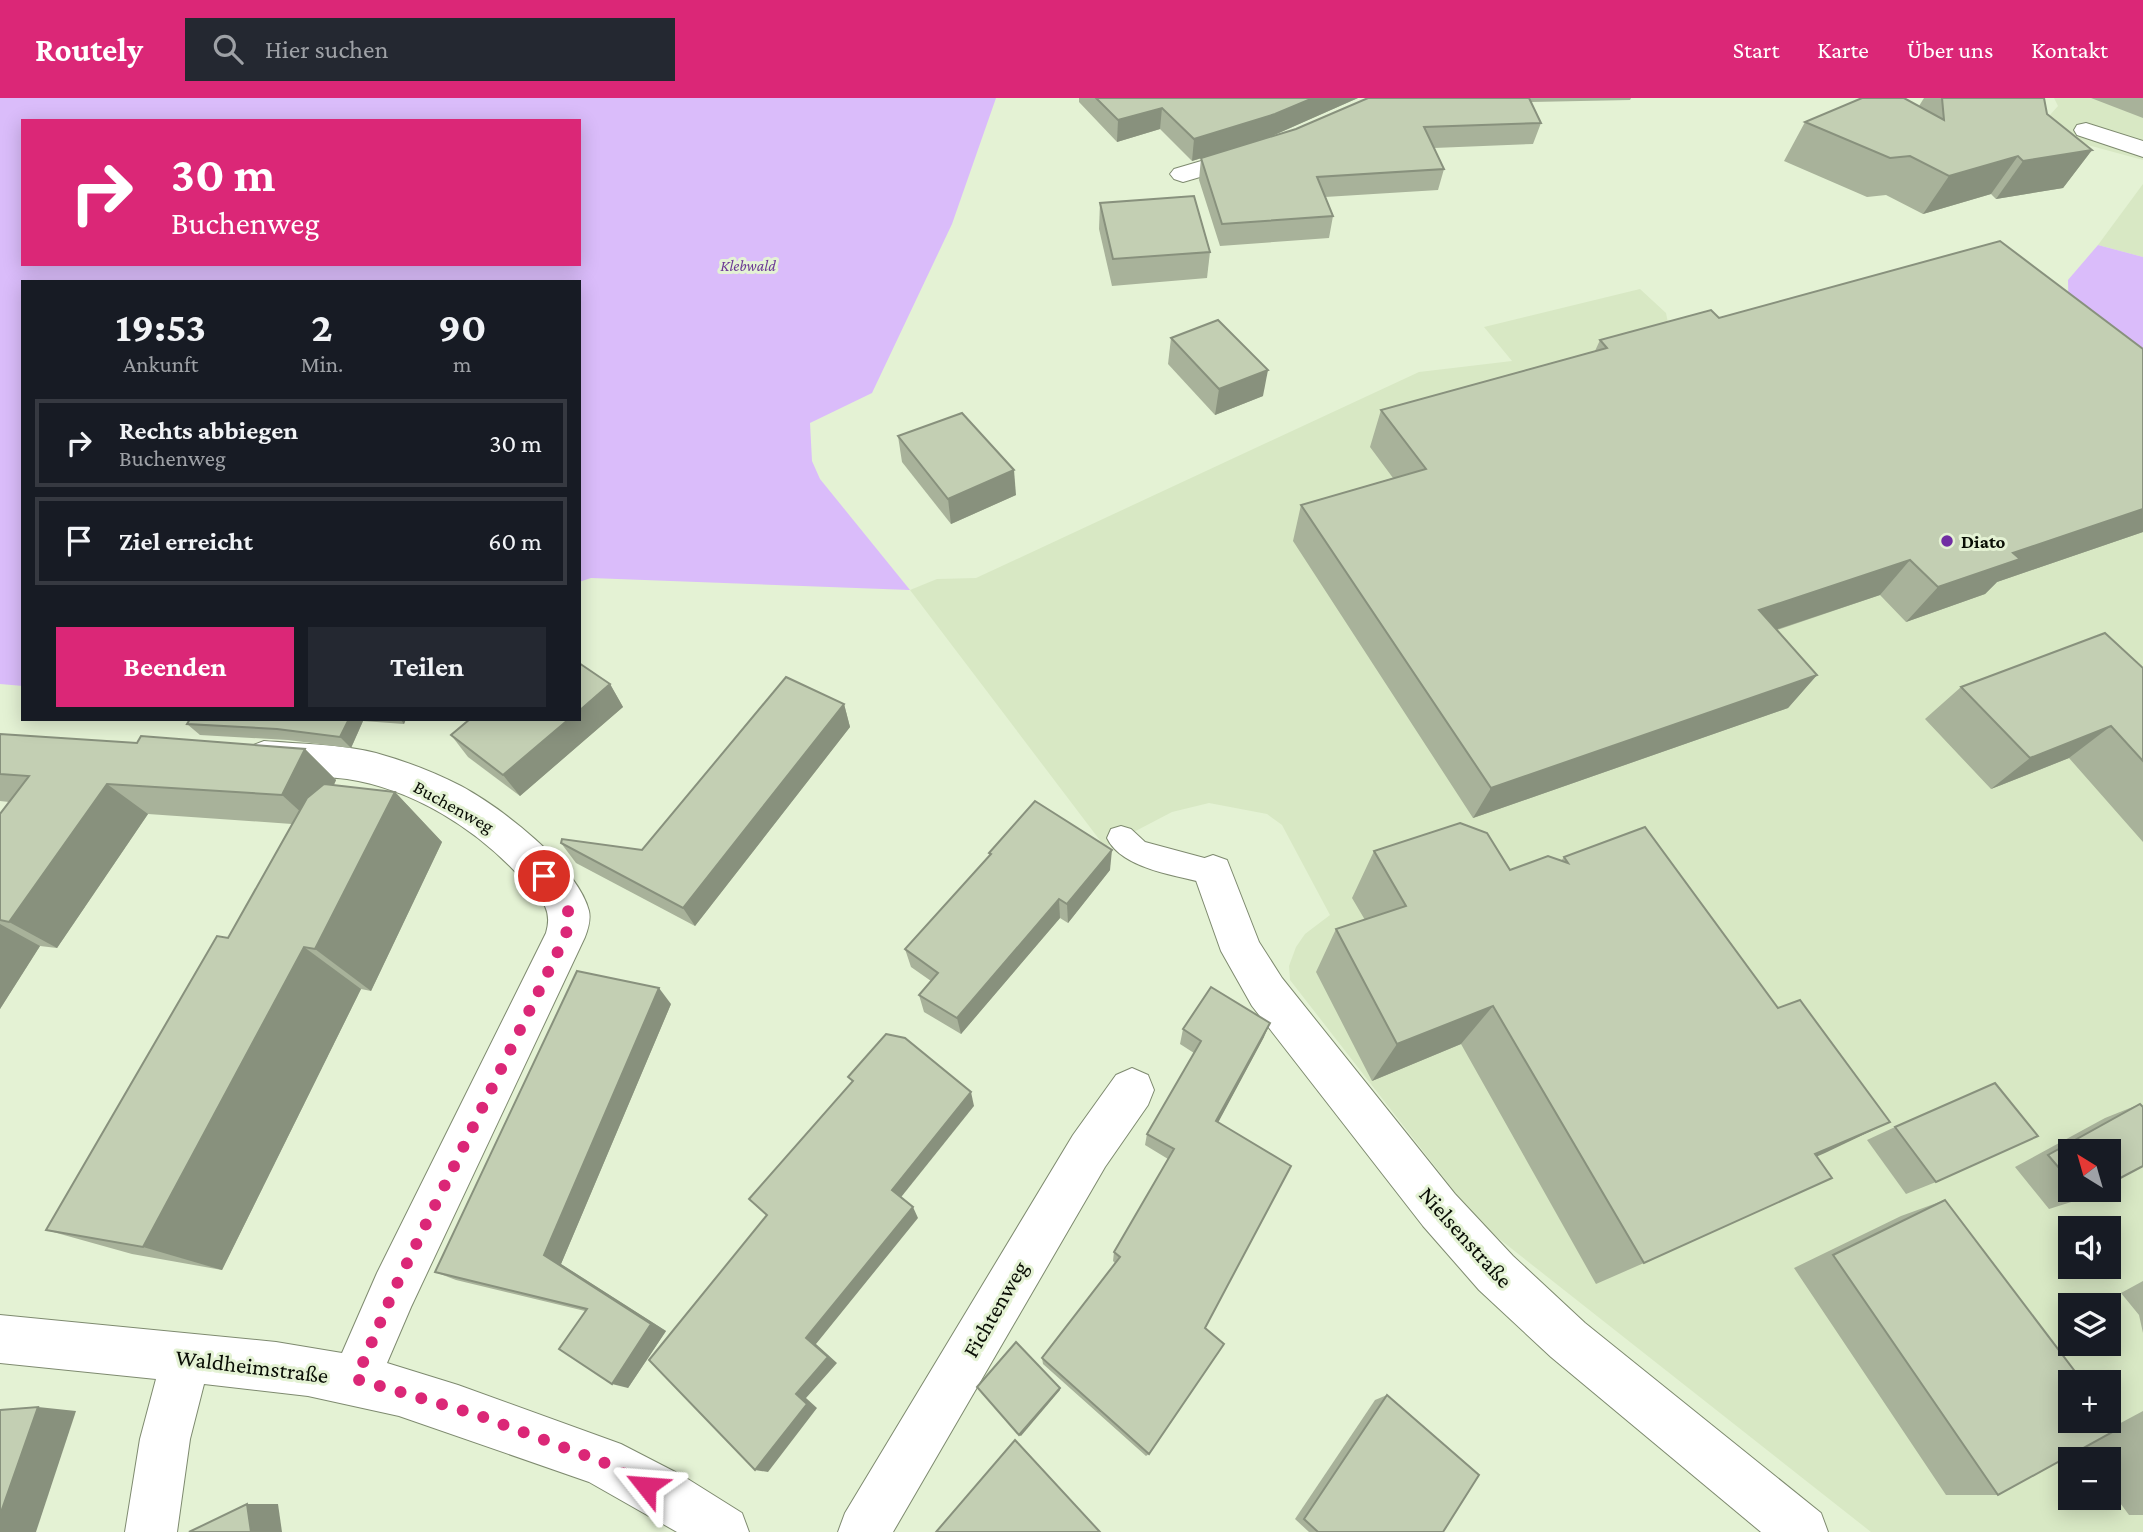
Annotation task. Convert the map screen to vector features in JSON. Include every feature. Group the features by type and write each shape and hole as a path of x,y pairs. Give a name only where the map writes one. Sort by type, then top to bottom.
{"street":[{"path":"2086,130 2143,149"},
{"path":"1182,174 1272,147"},
{"name":"Buchenweg","path":"226,755 341,763 378,770 410,781 473,813 506,837 529,857 566,901 569,909 570,918 565,937 394,1290 356,1379"},
{"name":"Nielsenstraße","path":"1213,872 1242,951 1267,992 1464,1240 1568,1340 1802,1532"},
{"name":"Fichtenweg","path":"864,1532 1089,1151 1132,1090"},
{"name":"Waldheimstraße","path":"0,1339 298,1369 356,1379 475,1414 603,1462 690,1509 723,1532"},
{"path":"151,1532 165,1439 186,1358"}],"lane":[{"path":"1121,838 1137,852 1213,872"}],"shaded area":[{"path":"2054,98 2143,98 2143,160 2036,131 2058,106"},
{"path":"2143,184 2143,257 2098,245"},
{"path":"1640,289 1666,313 1668,323 2143,381 2143,1532 1871,1532 1479,1223 1290,980 1289,966 1296,947 1305,934 1330,915 1282,825 1267,814 1209,803 1172,812 1105,847 910,590 937,579 976,578 1419,372 1512,361 1484,327"}],"green space":[{"name":"Klebwald","path":"0,98 996,98 952,224 872,393 810,423 812,461 820,479 910,590 591,578 581,581 581,280 21,280 21,686 0,684"},
{"path":"2098,245 2143,257 2143,381 2069,330 2068,280"}],"building":[{"path":"1096,98 1313,98 1275,114 1194,139 1162,108 1118,120"},
{"path":"1368,98 1529,98 1541,123 1424,127 1444,169 1317,177 1333,216 1222,224 1201,158 1296,129"},
{"path":"1862,98 1904,98 1944,120 1942,98 2044,98 2047,114 2092,150 2023,161 2018,156 1949,176 1910,156 1890,158 1805,122"},
{"path":"1194,196 1210,252 1113,259 1100,203"},
{"path":"2000,241 2143,349 2143,509 2013,553 2020,559 1938,587 1910,560 1759,610 1817,675 1491,788 1301,505 1426,469 1381,410 1607,348 1600,340 1711,310 1719,318"},
{"path":"1218,320 1268,370 1219,389 1171,338"},
{"path":"962,413 1014,470 948,499 898,436"},
{"path":"2105,633 2143,668 2143,761 2111,726 2030,758 1961,687"},
{"path":"581,664 610,684 581,709"},
{"path":"786,677 844,704 683,908 561,843 562,839 642,850"},
{"path":"189,721 348,721 340,737 277,729 187,724"},
{"path":"468,721 567,721 503,775 451,735"},
{"path":"0,734 137,743 141,736 305,749 282,795 107,784 9,922 0,920 0,814 29,776 0,774"},
{"path":"324,784 395,792 315,949 304,947 143,1247 46,1230 217,936 228,938 307,798"},
{"path":"1035,801 1112,850 1067,904 1059,899 957,1018 919,995 938,973 905,949"},
{"path":"1460,823 1487,833 1510,870 1548,856 1568,863 1564,857 1645,827 1778,1008 1800,1000 1890,1122 1815,1154 1832,1178 1644,1263 1493,1006 1397,1044 1336,929 1406,906 1374,851"},
{"path":"577,971 659,988 544,1255 651,1324 612,1384 559,1349 587,1309 435,1272"},
{"path":"1211,987 1270,1023 1216,1121 1291,1166 1205,1328 1224,1344 1149,1454 1042,1358 1120,1257 1114,1252 1174,1149 1147,1134 1201,1041 1183,1029"},
{"path":"886,1034 905,1038 971,1092 892,1190 913,1207 806,1338 828,1357 796,1394 807,1404 755,1470 649,1360 767,1215 749,1199 853,1081 848,1077"},
{"path":"1995,1083 2038,1136 1936,1182 1895,1127"},
{"path":"2140,1104 2143,1107 2143,1166 2121,1178 2121,1139 2077,1139"},
{"path":"2058,1149 2058,1167 2048,1155"},
{"path":"1945,1200 2058,1349 2058,1356 2063,1356 2074,1370 2058,1370 2058,1433 2111,1433 2085,1447 2058,1447 2058,1462 1998,1495 1833,1255"},
{"path":"1016,1342 1060,1388 1019,1435 977,1387"},
{"path":"1387,1395 1479,1475 1443,1532 1318,1532 1304,1519"},
{"path":"38,1407 0,1515 0,1410"},
{"path":"1015,1440 1100,1532 936,1532"},
{"path":"247,1504 251,1532 189,1532"}],"place":[{"name":"Diato","path":"1947,541"}],"route":[{"path":"544,876 566,901 569,927 394,1290 356,1379 475,1414 603,1462 646,1486"}]}
